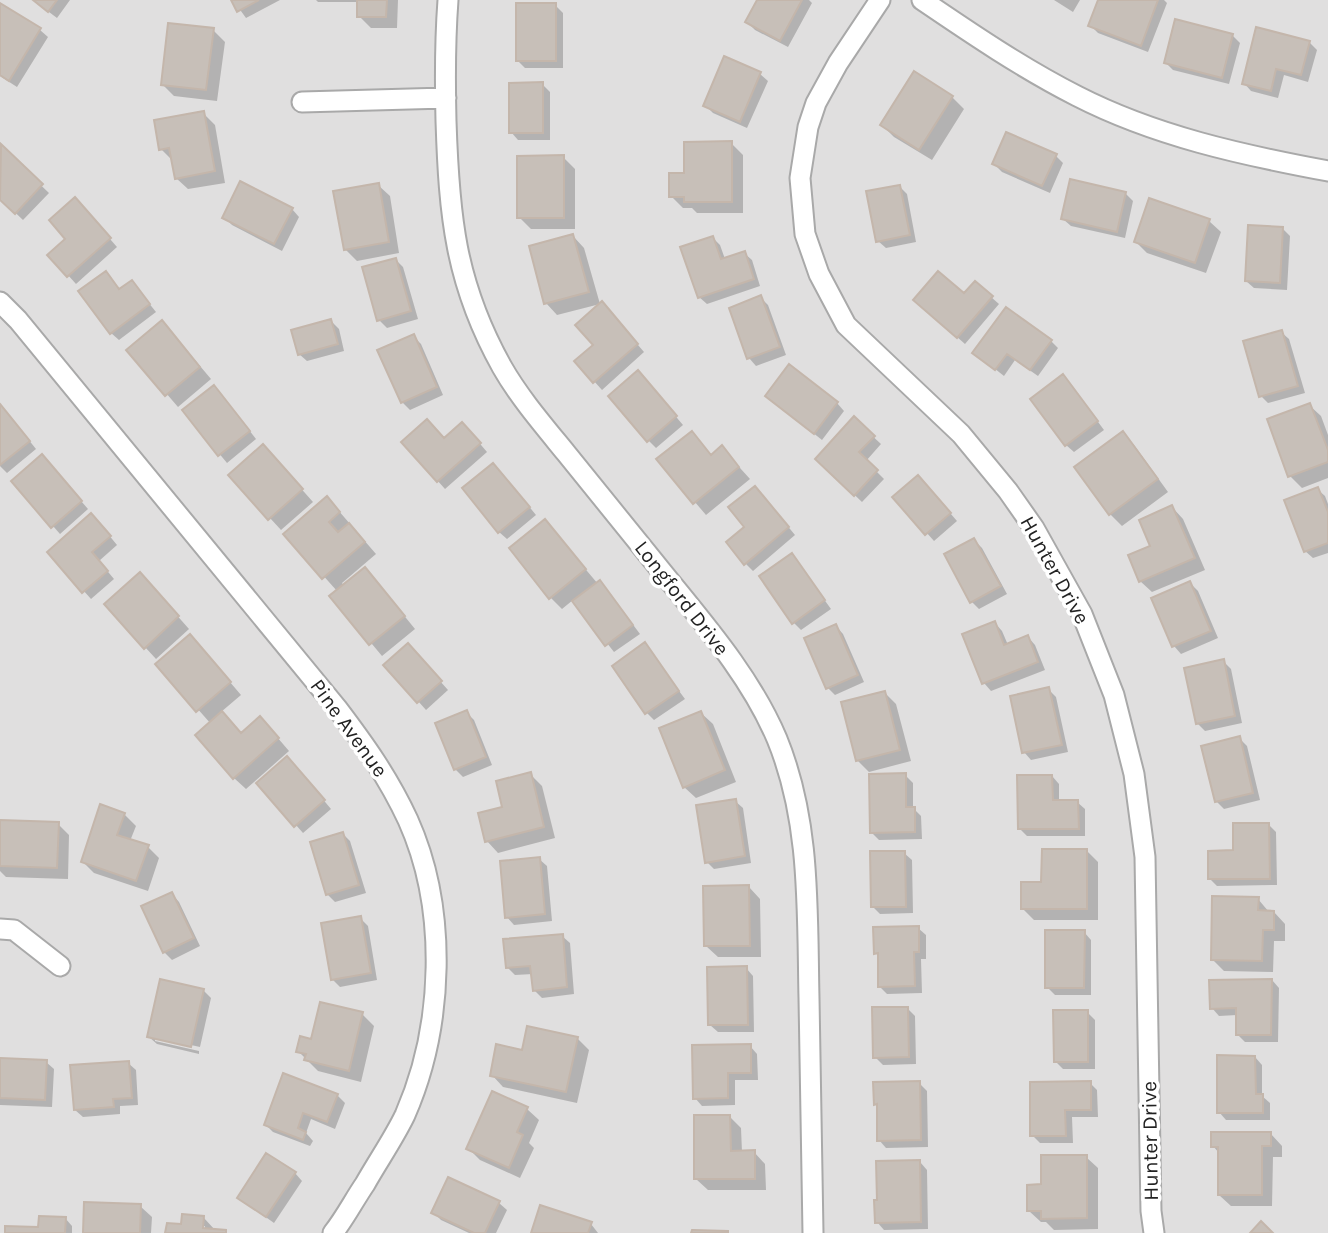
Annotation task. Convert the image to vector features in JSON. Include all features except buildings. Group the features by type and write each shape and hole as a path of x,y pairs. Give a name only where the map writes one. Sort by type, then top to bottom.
{"street":[{"name":"Longford Drive","path":"448,0 445,31 446,98 448,177 453,232 463,274 486,337 504,370 547,430 745,679 776,738 797,800 807,868 813,1233"},
{"name":"Hunter Drive","path":"880,0 838,63 816,103 808,127 800,178 805,233 819,274 846,325 961,434 1008,491 1034,528 1082,614 1114,695 1134,774 1145,857 1151,1211 1154,1233"},
{"path":"922,0 1007,58 1079,97 1161,131 1203,145 1328,171"},
{"path":"302,102 446,98"},
{"name":"Pine Avenue","path":"0,302 27,331 337,708 381,767 409,822 428,884 435,934 434,1010 422,1068 404,1115 339,1231"},
{"path":"0,929 14,930 60,966"}],"shaded area":[{"path":"0,0 1328,0 1328,1233 0,1233"}]}
